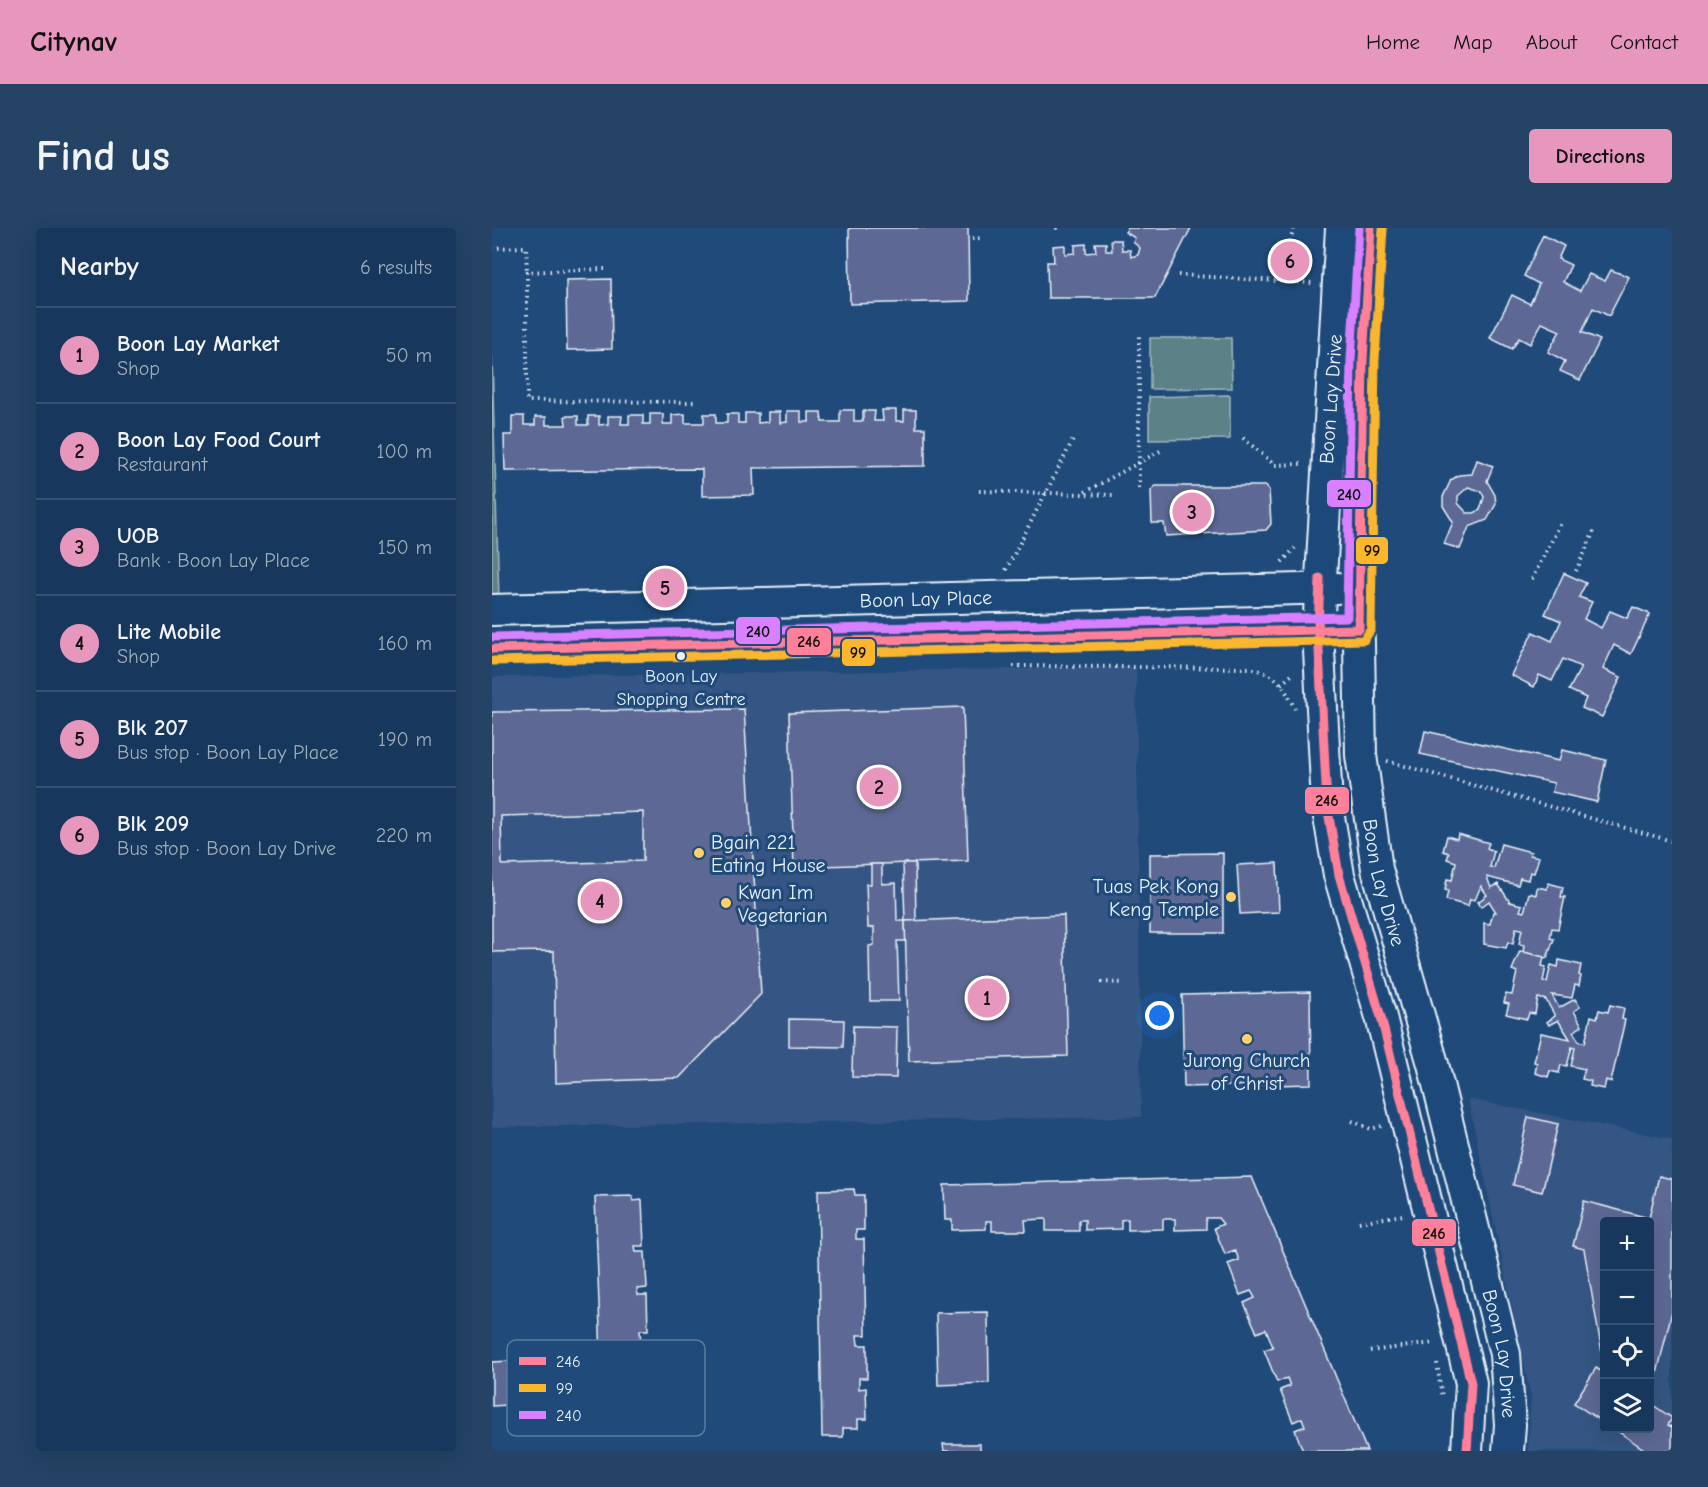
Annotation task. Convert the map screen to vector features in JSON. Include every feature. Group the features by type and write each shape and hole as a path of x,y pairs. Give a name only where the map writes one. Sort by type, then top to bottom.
{"street":[{"name":"Boon Lay Drive","path":"1341,228 1319,588 1318,631 1327,805 1339,875 1380,1017 1472,1383 1467,1451"},
{"name":"Boon Lay Drive","path":"1371,228 1363,360 1363,472 1358,588 1361,755 1377,869 1452,1141 1505,1354 1510,1425 1508,1451"},
{"name":"Boon Lay Place","path":"492,610 1358,588"},
{"path":"1174,593 1183,608 1185,619 1179,633"},
{"path":"550,648 544,637 544,626 546,616 552,609"},
{"name":"Boon Lay Place","path":"492,649 1359,629"},
{"path":"1380,1017 1386,1006 1393,1000 1415,1001"},
{"path":"1415,1157 1434,1160 1441,1157 1448,1152 1452,1141"}],"path":[{"path":"1278,282 1294,228"},
{"path":"972,239 982,238"},
{"path":"492,248 526,247 526,401 695,402"},
{"path":"527,272 605,269"},
{"path":"1313,294 1314,272"},
{"path":"1178,275 1313,283"},
{"path":"1139,334 1139,488"},
{"path":"1001,579 1074,438"},
{"path":"1243,438 1275,465 1306,464"},
{"path":"1084,492 1164,449"},
{"path":"979,491 1084,492 1115,495"},
{"path":"1532,579 1562,521"},
{"path":"1576,571 1593,531"},
{"path":"1277,567 1288,557 1299,539"},
{"path":"1010,666 1250,668 1272,674 1281,684 1297,670"},
{"path":"1361,755 1672,841"},
{"path":"1101,982 1124,983"},
{"path":"1352,1121 1371,1129 1386,1125"},
{"path":"1359,1222 1413,1214"},
{"path":"1370,1351 1433,1343"}],"shaded area":[{"path":"1136,667 1141,1117 492,1127 492,677"},
{"path":"1468,1099 1672,1139 1672,1451 1528,1451 1531,1396"}],"green space":[{"path":"1150,338 1231,338 1232,388 1150,389"},
{"path":"492,356 499,601 492,601"},
{"path":"1230,395 1230,439 1149,440 1149,397"}],"building":[{"path":"849,228 968,228 969,301 850,304"},
{"path":"1128,228 1191,228 1155,298 1048,298 1047,262 1054,262 1053,246 1065,245 1065,254 1075,253 1075,245 1086,244 1086,253 1096,252 1095,243 1106,243 1106,251 1112,251 1111,240 1121,240 1122,250 1130,250 1131,257 1138,255 1140,248 1133,242 1135,238 1125,232"},
{"path":"1543,235 1564,246 1558,259 1571,265 1563,282 1580,291 1589,274 1605,281 1611,270 1629,277 1609,316 1593,308 1582,332 1600,340 1580,380 1560,371 1565,361 1548,352 1560,331 1542,323 1530,344 1519,338 1512,349 1490,338 1512,295 1530,304 1539,284 1524,276"},
{"path":"611,279 612,349 567,350 566,280"},
{"path":"840,410 854,410 854,421 863,421 863,411 875,411 874,421 883,421 882,410 896,410 896,421 904,421 904,410 916,410 916,428 925,428 925,466 753,468 754,495 702,496 702,469 505,471 504,435 512,435 512,416 524,416 524,425 535,425 535,417 546,417 546,425 566,425 565,416 578,416 578,425 588,425 588,416 599,416 599,425 608,424 608,416 622,416 621,424 629,424 629,415 643,415 643,424 650,424 650,414 663,414 663,424 672,424 672,415 685,414 685,423 704,423 704,414 716,414 716,423 727,423 727,414 738,414 738,423 745,423 745,413 758,413 758,423 768,422 768,412 780,412 780,423 787,422 787,411 801,411 801,422 809,422 809,412 821,412 822,422 840,422"},
{"path":"1477,460 1493,466 1487,481 1495,495 1496,504 1487,520 1469,527 1460,549 1444,544 1453,522 1443,506 1443,497 1451,480 1459,475 1472,474","holes":["1468,487 1481,491 1484,497 1480,510 1467,513 1458,503 1458,496"]},
{"path":"1155,486 1266,486 1269,490 1271,524 1266,530 1166,536 1164,523 1152,523 1151,491"},
{"path":"1564,573 1586,583 1579,597 1592,602 1584,619 1601,628 1610,611 1627,618 1633,607 1650,614 1631,654 1614,645 1603,669 1621,677 1602,717 1582,708 1586,698 1569,690 1581,667 1563,659 1552,681 1539,675 1534,687 1511,675 1533,632 1552,641 1561,621 1545,614"},
{"path":"963,707 968,861 794,867 789,713"},
{"name":"Boon Lay Shopping Centre","path":"744,709 761,994 679,1078 556,1083 554,951 492,952 492,712","holes":["643,812 643,861 502,865 501,816"]},
{"path":"1425,731 1559,761 1562,750 1606,760 1597,802 1552,792 1554,783 1420,754"},
{"path":"1458,834 1489,843 1487,848 1494,851 1490,867 1494,868 1501,844 1531,852 1530,855 1539,857 1534,873 1530,872 1528,880 1520,878 1518,885 1487,877 1491,888 1498,884 1510,902 1522,905 1520,911 1524,912 1529,893 1536,895 1537,887 1547,889 1548,883 1563,887 1561,897 1565,897 1558,929 1552,928 1550,938 1554,939 1547,958 1523,952 1524,945 1519,944 1522,929 1516,928 1513,944 1508,942 1506,948 1484,944 1484,923 1490,924 1493,912 1496,912 1489,901 1481,907 1478,902 1487,895 1481,886 1475,900 1470,899 1468,906 1446,900 1447,879 1452,880 1456,862 1447,859 1449,853 1443,851 1447,836 1457,839"},
{"path":"1223,853 1223,933 1150,933 1150,854"},
{"path":"903,863 915,863 916,921 905,921"},
{"path":"1277,863 1279,912 1240,914 1237,865"},
{"path":"871,864 882,864 882,884 896,883 897,921 905,921 906,941 897,941 899,1001 870,1001 869,946 874,945 874,927 868,928 866,884 871,884"},
{"path":"1064,915 1068,1056 909,1061 905,921"},
{"path":"1520,951 1544,957 1542,966 1546,967 1543,981 1547,982 1551,965 1558,967 1559,960 1581,965 1579,986 1575,985 1572,998 1552,995 1559,1008 1575,999 1580,1007 1574,1011 1582,1026 1573,1032 1579,1041 1585,1043 1591,1016 1597,1018 1599,1010 1608,1012 1610,1005 1624,1008 1622,1019 1625,1020 1611,1082 1606,1080 1604,1089 1590,1086 1591,1081 1582,1079 1585,1069 1571,1066 1575,1048 1572,1047 1567,1066 1561,1065 1559,1073 1550,1071 1548,1077 1535,1073 1537,1063 1534,1062 1541,1033 1570,1039 1558,1020 1549,1025 1547,1022 1555,1016 1546,1000 1538,998 1535,1014 1529,1013 1527,1019 1506,1014 1509,1004 1504,1003 1506,994 1512,995 1517,972 1512,970"},
{"name":"Jurong Church of Christ","path":"1310,992 1311,1084 1184,1087 1182,995"},
{"path":"789,1019 844,1020 843,1047 789,1046"},
{"path":"853,1026 897,1027 896,1078 852,1077"},
{"path":"1528,1117 1558,1124 1542,1192 1513,1185"},
{"path":"1659,1176 1672,1179 1672,1311 1654,1386 1654,1217 1649,1217"},
{"path":"1252,1177 1367,1451 1303,1451 1295,1430 1305,1426 1302,1418 1293,1422 1280,1390 1290,1386 1287,1378 1277,1382 1264,1350 1273,1347 1266,1329 1257,1333 1244,1303 1255,1298 1251,1291 1240,1295 1228,1264 1239,1260 1235,1250 1225,1254 1214,1228 1223,1224 1218,1218 1206,1218 1206,1229 1175,1230 1175,1219 1163,1219 1163,1229 1128,1230 1128,1219 1121,1220 1121,1229 1085,1230 1085,1220 1079,1220 1079,1231 1046,1231 1046,1219 1025,1220 1026,1231 992,1231 992,1221 986,1221 986,1229 952,1230 952,1220 945,1220 944,1185"},
{"path":"854,1189 855,1195 864,1195 864,1230 856,1230 856,1239 864,1239 866,1335 857,1335 858,1345 867,1345 867,1378 859,1378 859,1389 866,1388 867,1419 858,1419 858,1428 843,1428 843,1437 822,1437 818,1190"},
{"path":"633,1196 633,1201 642,1200 644,1246 635,1246 636,1252 645,1252 647,1288 637,1289 638,1295 647,1295 648,1330 640,1330 641,1340 600,1340 595,1197"},
{"path":"1584,1201 1645,1217 1600,1217 1600,1341 1584,1249 1573,1246"},
{"path":"988,1312 989,1383 938,1385 936,1313"},
{"path":"507,1361 507,1405 492,1406 492,1362"},
{"path":"1596,1368 1600,1370 1600,1420 1574,1403"},
{"path":"1654,1406 1672,1418 1668,1425 1672,1427 1672,1451 1647,1451 1620,1433 1654,1433"},
{"path":"943,1444 980,1444 980,1451 944,1451"}],"transit line":[{"name":"240","path":"492,637 1347,617 1351,360 1359,228"},
{"name":"246","path":"492,649 1359,629 1363,360 1371,228"},
{"name":"99","path":"492,661 1364,640 1371,629 1375,360 1383,229"},
{"name":"246","path":"1320,578 1318,631 1327,805 1339,875 1381,1017 1471,1383 1467,1451"}],"place":[{"name":"Blk 209","path":"1290,261"},
{"name":"UOB","path":"1192,512"},
{"name":"Blk 207","path":"665,588"},
{"name":"Boon Lay Shopping Centre","path":"681,656"},
{"name":"Boon Lay Food Court","path":"879,787"},
{"name":"Bgain 221 Eating House","path":"699,853"},
{"name":"Tuas Pek Kong Keng Temple","path":"1231,897"},
{"name":"Lite Mobile","path":"600,901"},
{"name":"Kwan Im Vegetarian","path":"726,903"},
{"name":"Boon Lay Market","path":"987,998"},
{"name":"Jurong Church of Christ","path":"1247,1039"}]}
